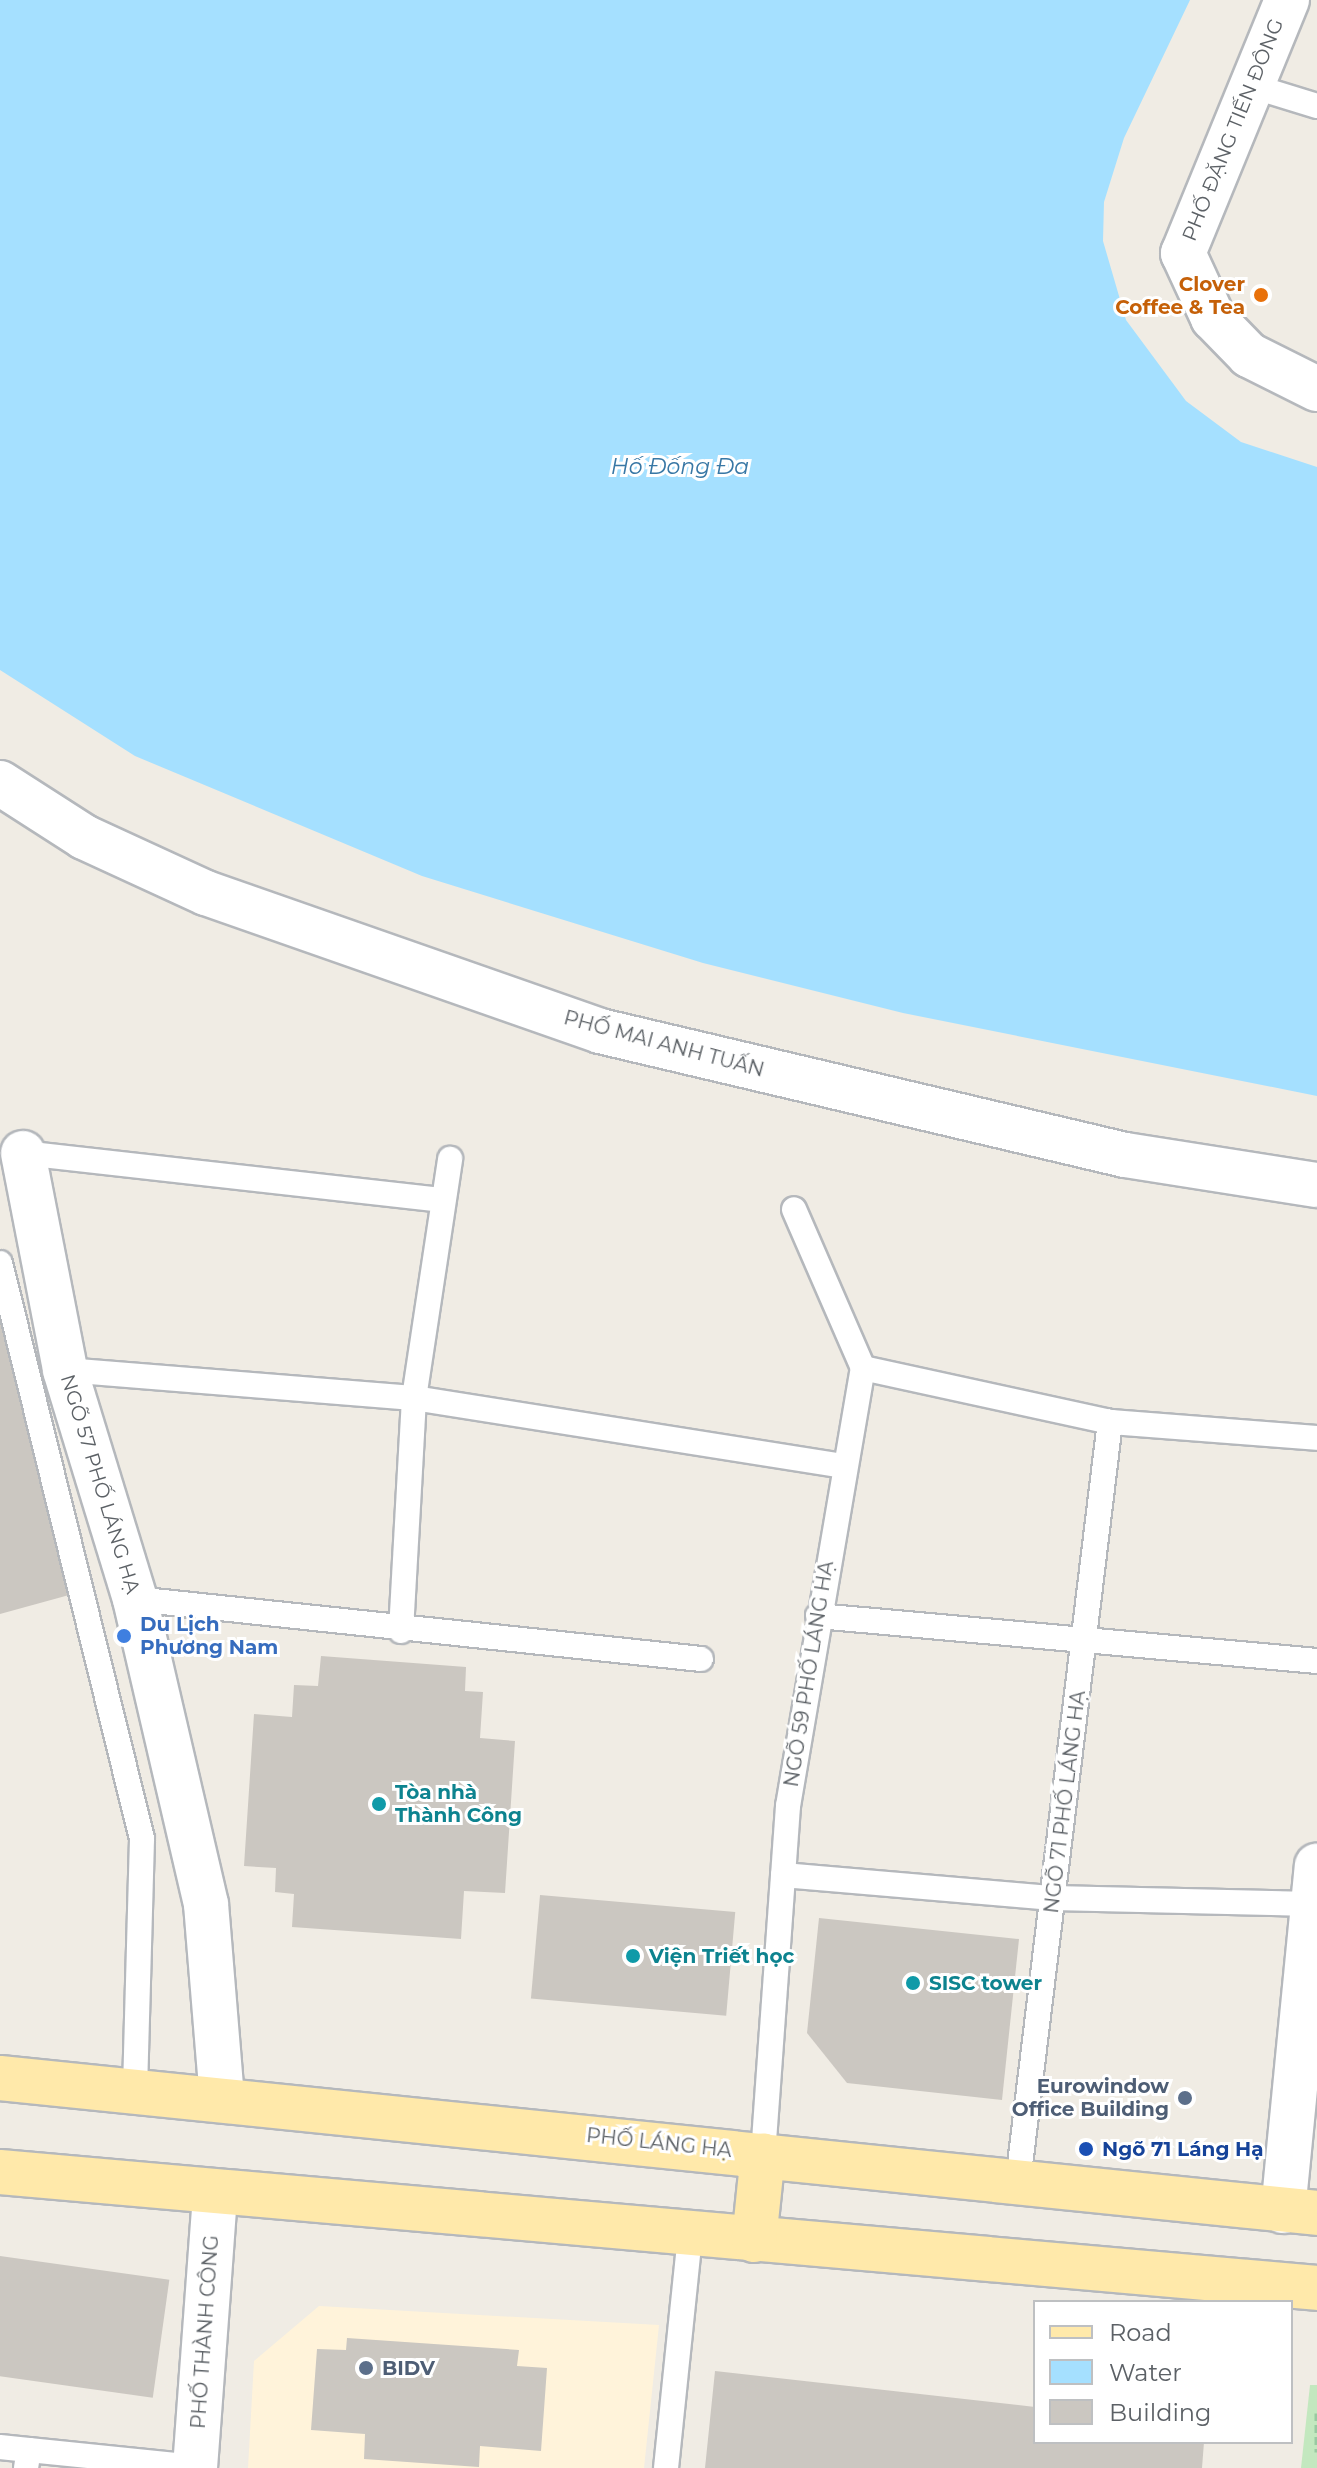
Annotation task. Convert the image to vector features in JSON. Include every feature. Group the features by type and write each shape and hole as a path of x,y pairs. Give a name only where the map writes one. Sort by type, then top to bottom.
{"main road":[{"name":"PHỐ LÁNG HẠ","path":"0,2078 222,2098 1300,2212"},
{"path":"754,2240 763,2155"},
{"path":"0,2172 215,2196 1317,2288"}],"street":[{"name":"PHỐ ĐẶNG TIẾN ĐÔNG","path":"1287,0 1183,253 1213,318 1249,355 1317,389"},
{"name":"PHỐ MAI ANH TUẤN","path":"0,783 84,837 206,893 600,1031 1125,1155 1317,1185"},
{"name":"NGÕ 57 PHỐ LÁNG HẠ","path":"23,1153 65,1370 135,1599 206,1904 222,2098"},
{"path":"1300,2212 1315,1885"},
{"name":"PHỐ THÀNH CÔNG","path":"195,2468 215,2196"}],"lane":[{"path":"1252,86 1317,106"},
{"path":"23,1153 442,1200"},
{"path":"401,1631 414,1398 450,1159"},
{"path":"794,1209 863,1368 1110,1422 1317,1438"},
{"path":"0,1263 142,1839 135,2090"},
{"name":"NGÕ 59 PHỐ LÁNG HẠ","path":"763,2155 783,1875 818,1616 863,1368"},
{"path":"65,1370 414,1398 843,1466"},
{"name":"NGÕ 71 PHỐ LÁNG HẠ","path":"1018,2181 1110,1422"},
{"path":"135,1599 401,1631 701,1659"},
{"path":"818,1616 1085,1636 1317,1661"},
{"path":"783,1875 1053,1898 1315,1885"},
{"path":"666,2468 690,2234"},
{"path":"0,2447 28,2459 195,2468"}],"path":[{"path":"1317,2413 1317,2452"}],"shaded area":[{"path":"319,2306 659,2325 644,2468 248,2468 254,2361"}],"green space":[{"path":"1310,2385 1317,2385 1317,2468 1301,2468"}],"water":[{"name":"Hố Đống Đa","path":"0,0 1190,0 1124,138 1104,202 1103,241 1126,320 1186,401 1241,442 1317,467 1317,1096 903,1013 703,963 422,876 135,756 0,670"}],"building":[{"path":"0,1308 80,1592 0,1614"},
{"name":"Tòa nhà Thành Công","path":"321,1656 466,1667 465,1691 483,1692 480,1738 515,1741 505,1893 464,1891 461,1939 292,1927 294,1894 275,1892 276,1868 244,1866 254,1714 292,1717 294,1685 318,1686"},
{"name":"Viện Triết học","path":"540,1895 735,1912 726,2016 531,1999"},
{"name":"SISC tower","path":"819,1918 1019,1939 1002,2100 847,2083 807,2033"},
{"path":"0,2256 169,2280 153,2398 0,2376"},
{"path":"347,2338 519,2350 517,2366 547,2368 541,2451 480,2446 479,2467 364,2459 365,2434 311,2430 317,2349 346,2350"},
{"path":"715,2371 1033,2407 1033,2444 1204,2444 1202,2468 705,2468"}],"place":[{"name":"Clover Coffee & Tea","path":"1261,295"},
{"name":"Du Lịch Phương Nam","path":"124,1636"},
{"name":"Tòa nhà Thành Công","path":"379,1804"},
{"name":"Viện Triết học","path":"633,1956"},
{"name":"SISC tower","path":"913,1983"},
{"name":"Eurowindow Office Building","path":"1185,2098"},
{"name":"Ngõ 71 Láng Hạ","path":"1086,2149"},
{"name":"BIDV","path":"366,2368"}]}
